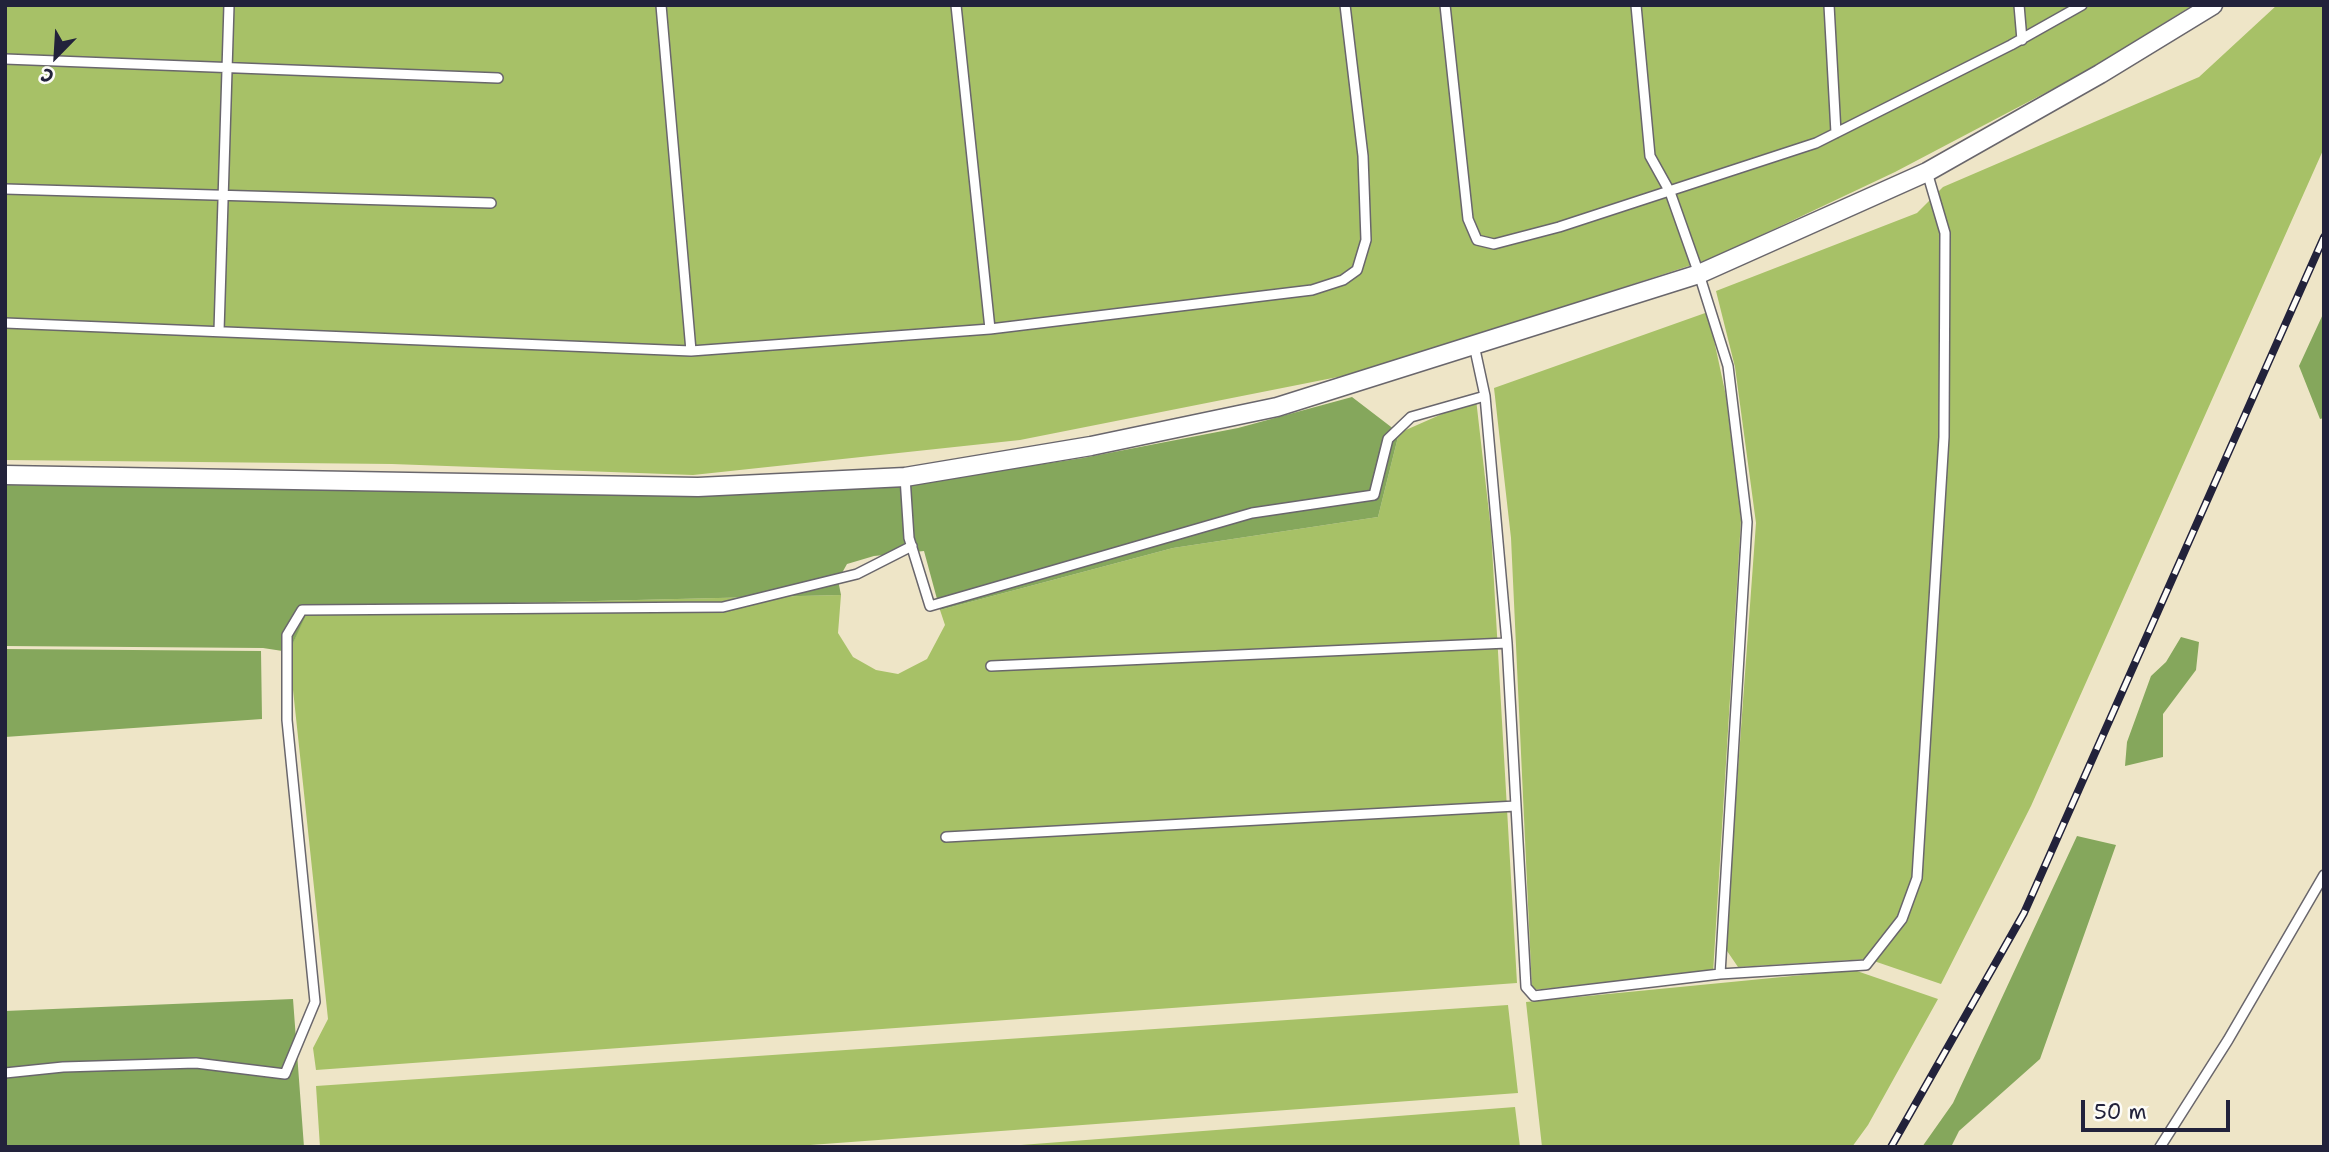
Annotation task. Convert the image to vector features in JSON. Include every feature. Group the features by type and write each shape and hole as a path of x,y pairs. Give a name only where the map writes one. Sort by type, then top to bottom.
{"street":[{"path":"5,475 698,486 905,477 1091,446 1277,407 1699,274 1927,172 2100,74 2213,5"}],"lane":[{"path":"219,331 229,5"},
{"path":"662,5 691,351"},
{"path":"956,5 990,329"},
{"path":"5,323 691,351 990,329 1312,290 1343,280 1357,270 1366,240 1364,168 1346,5"},
{"path":"1446,5 1468,219 1477,240 1494,244 1559,227 1816,143 2022,40 2082,5"},
{"path":"1636,5 1650,156 1670,192 1728,366 1747,523 1720,974"},
{"path":"1829,5 1836,133"},
{"path":"2019,5 2022,40"},
{"path":"5,60 227,69 396,72 499,78"},
{"path":"1474,345 1485,396 1507,643 1526,987 1534,996 1720,974 1866,965 1902,919 1917,878 1944,437 1945,233 1927,172"},
{"path":"5,189 491,202"},
{"path":"905,477 912,546 930,606 1252,513 1374,495 1388,439 1411,417 1485,396"},
{"path":"5,1073 63,1067 196,1063 285,1074 315,1002 287,720 287,635 302,610 723,607 858,575 912,546"},
{"path":"991,666 1507,643"},
{"path":"946,837 1516,806"},
{"path":"2160,1147 2228,1040 2324,875"}],"green space":[{"path":"5,5 2193,5 2085,72 1895,172 1713,258 1368,371 1020,440 693,475 392,464 5,460"},
{"path":"2277,5 2324,5 2324,148 2031,806 1941,984 1868,959 1738,967 1725,948 1756,523 1735,367 1716,291 1917,213 1943,187 2199,77"},
{"path":"1708,312 1726,396 1741,520 1713,973 1532,990 1511,538 1494,388"},
{"path":"2324,312 2324,418 2320,419 2299,366"},
{"path":"1352,397 1399,433 1378,517 1173,548 940,610 924,551 874,556 847,564 838,580 841,595 309,608 289,652 263,648 5,646 5,485 741,492 884,488 1083,458 1238,428"},
{"path":"1476,399 1491,530 1517,983 316,1070 313,1048 328,1019 289,652 308,608 841,595 838,633 853,657 876,670 898,674 927,659 945,625 940,610 1173,548 1378,517 1399,433"},
{"path":"2181,637 2199,642 2196,670 2163,714 2163,757 2125,766 2127,742 2151,676 2166,662"},
{"path":"5,649 261,651 262,719 5,737"},
{"path":"2077,836 2116,845 2040,1059 1959,1131 1951,1147 1922,1147 1953,1103"},
{"path":"1854,970 1938,999 1868,1125 1852,1147 1542,1147 1526,1002"},
{"path":"293,999 304,1147 5,1147 5,1011"},
{"path":"1508,1005 1518,1093 783,1147 320,1147 316,1086"},
{"path":"1515,1107 1520,1147 995,1147"}],"railway":[{"path":"1891,1147 2024,913 2324,237"}]}
